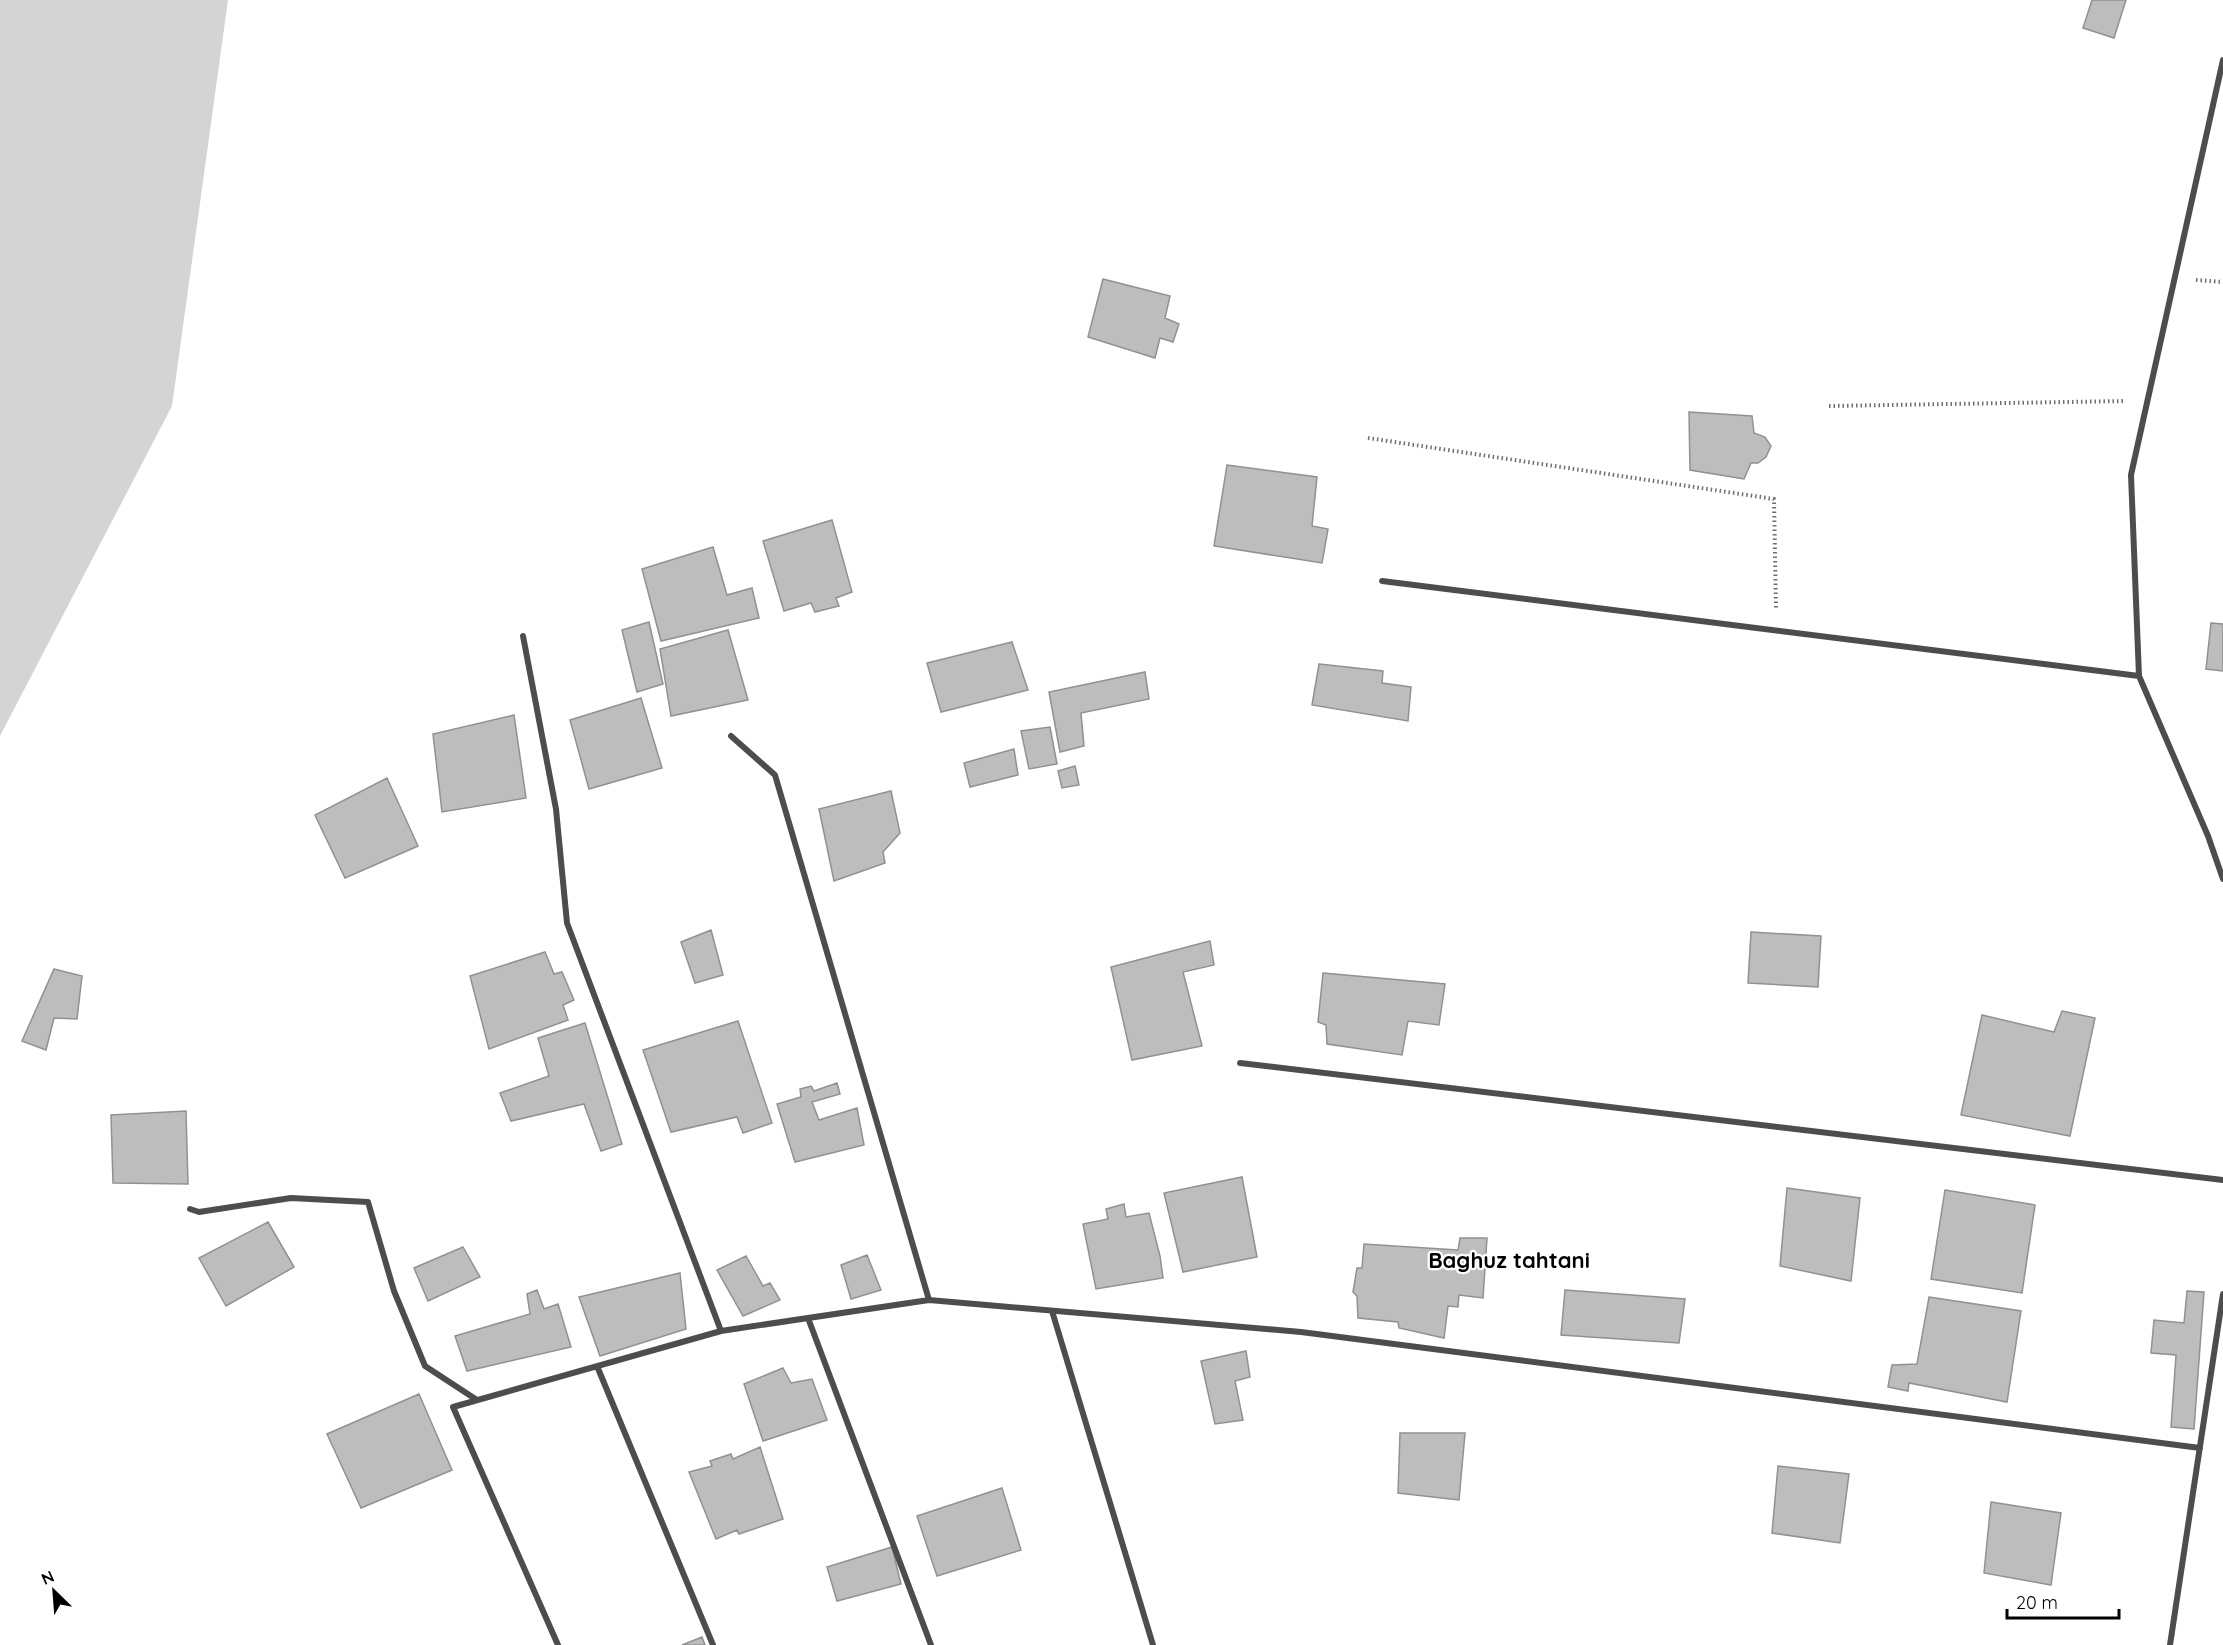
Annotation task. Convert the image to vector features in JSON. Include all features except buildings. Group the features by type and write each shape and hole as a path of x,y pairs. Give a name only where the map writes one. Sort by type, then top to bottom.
{"street":[{"path":"2223,60 2131,475 2139,676 2208,836 2223,879"},
{"path":"1382,581 2139,676"},
{"path":"523,636 556,809 567,922 720,1331"},
{"path":"731,736 775,775 929,1300"},
{"path":"1240,1063 2223,1180"},
{"path":"190,1209 199,1212 291,1198 368,1202 394,1291 425,1366 477,1400"},
{"path":"2170,1645 2223,1294"},
{"path":"558,1645 453,1407 720,1331 929,1300 1301,1332 2200,1448"},
{"path":"1052,1311 1153,1645"},
{"path":"808,1318 931,1645"},
{"path":"597,1366 713,1645"}],"path":[{"path":"1829,406 2148,401"},
{"path":"1368,438 1774,499 1776,630"}],"shaded area":[{"path":"0,0 228,0 172,406 0,736"}],"district":[{"name":"Baghuz tahtani","path":"1509,1260"}]}
